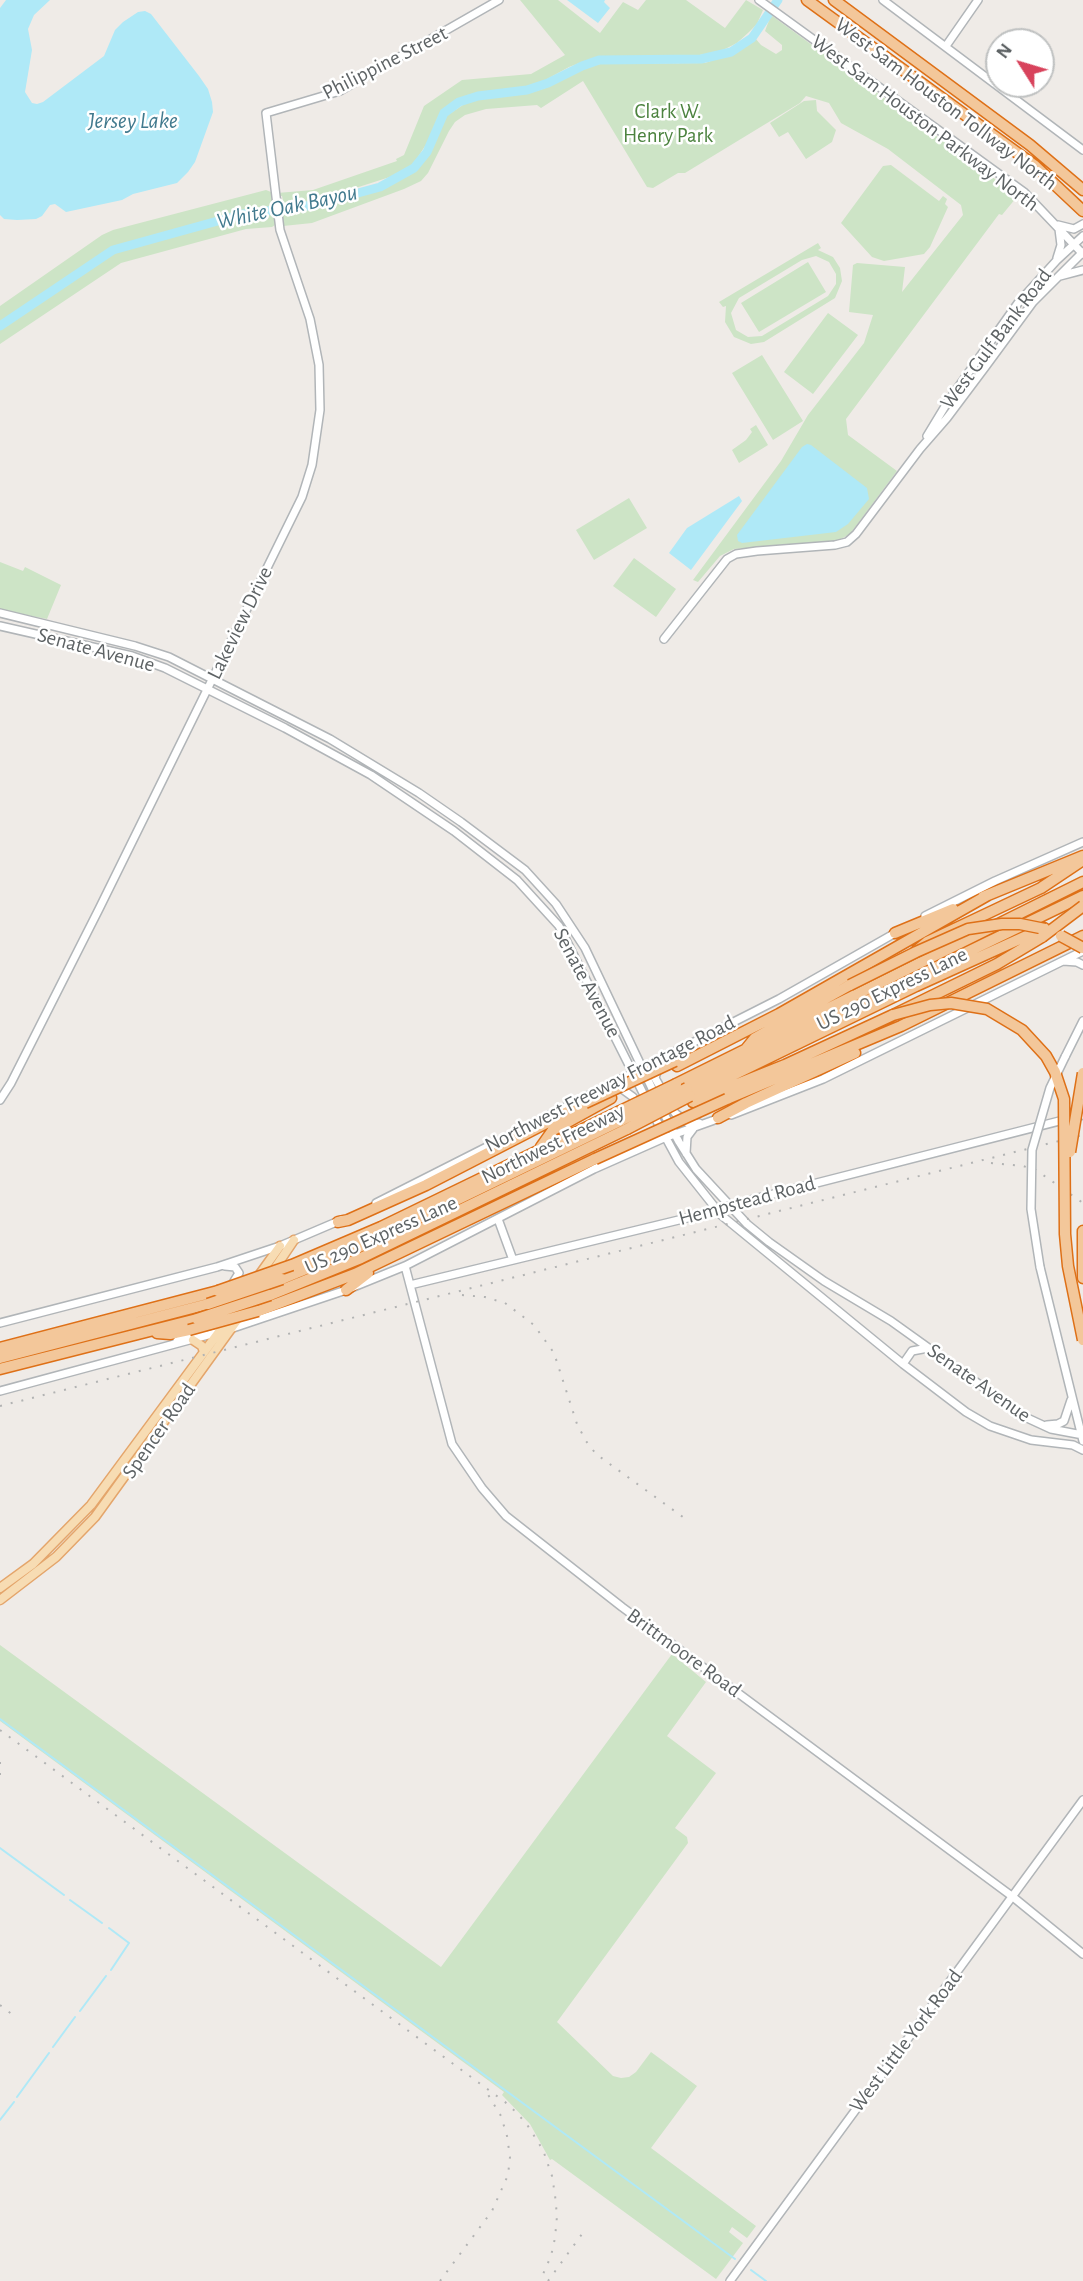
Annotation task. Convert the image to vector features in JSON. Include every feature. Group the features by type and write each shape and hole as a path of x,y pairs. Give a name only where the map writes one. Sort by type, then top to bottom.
{"highway":[{"name":"West Sam Houston Tollway North","path":"807,0 1034,164 1083,211"},
{"name":"West Sam Houston Tollway North","path":"834,0 1030,145 1083,190"},
{"path":"895,933 1083,858"},
{"path":"916,951 927,942 1041,888 1083,858"},
{"path":"689,1092 743,1052 1083,882"},
{"path":"338,1222 426,1185 585,1103 673,1061 730,1038 866,966 988,895"},
{"name":"US 290 Express Lane","path":"0,1358 208,1304 282,1279 357,1248 622,1120 689,1092 1083,896"},
{"path":"689,1092 1080,910"},
{"path":"689,1092 785,1065 893,1015 1020,951 1080,910"},
{"path":"743,1052 755,1038 850,985 960,932 1002,924 1020,924 1045,929 1082,951"},
{"path":"149,1332 191,1335 355,1274 727,1099 901,1026 1083,936"},
{"path":"893,1015 930,1005 951,1003 987,1009 1022,1030 1046,1056 1060,1085 1065,1114 1063,1201 1068,1266 1083,1340"},
{"path":"718,1118 880,1041 901,1026"},
{"path":"538,1150 553,1130 673,1061"},
{"path":"1074,1296 1068,1196 1071,1137 1083,1073"},
{"name":"Northwest Freeway","path":"0,1348 218,1291 292,1265 369,1232 538,1150 622,1120 670,1107 689,1092"},
{"name":"Northwest Freeway","path":"0,1369 197,1319 270,1295 361,1258 622,1120"},
{"path":"346,1290 363,1276 461,1230 572,1170"},
{"path":"1083,1231 1083,1279"}],"main road":[{"name":"Philippine Street","path":"266,113 340,91 499,0"},
{"name":"West Sam Houston Parkway North","path":"759,0 1024,192 1083,253"},
{"path":"883,0 1083,150"},
{"path":"946,46 978,0"},
{"name":"Lakeview Drive","path":"0,1100 17,1071 302,497 318,433 320,382 315,343 278,218 266,113"},
{"path":"1057,225 1074,229 1083,224"},
{"path":"1056,260 1061,237 1057,225"},
{"name":"West Gulf Bank Road","path":"920,449 947,403 1018,303 1056,260 1083,236"},
{"name":"West Gulf Bank Road","path":"664,639 727,559 736,554 805,549 846,542 856,534 1033,302 1083,253"},
{"path":"1056,277 1083,270"},
{"name":"Senate Avenue","path":"0,613 169,657 330,739 419,793 525,870 551,897 575,931 686,1154 715,1190 754,1230 802,1266 891,1321 1012,1409 1040,1424 1082,1437"},
{"name":"Senate Avenue","path":"0,626 132,656 165,668 371,775 413,802 517,880 559,926 664,1138 700,1190 733,1226 966,1412 1008,1434 1073,1445 1083,1450"},
{"name":"Northwest Freeway Frontage Road","path":"0,1323 217,1267 280,1246 338,1222 599,1088 642,1068 673,1061 895,933 995,881 1083,842"},
{"path":"157,1350 191,1335 232,1328 346,1290 405,1266 634,1151 823,1079 1082,951"},
{"path":"1062,960 1083,965"},
{"path":"1082,1437 1040,1267 1031,1209 1032,1150 1051,1088 1083,1021"},
{"path":"673,1061 657,1069 655,1078 675,1113 689,1124 706,1123"},
{"path":"599,1088 622,1089 633,1097 646,1126 634,1151"},
{"name":"Hempstead Road","path":"410,1285 687,1218 1083,1115"},
{"path":"686,1154 687,1137 693,1128"},
{"path":"498,1219 513,1260"},
{"name":"Spencer Road","path":"0,1600 56,1557 114,1493 294,1240"},
{"name":"Spencer Road","path":"0,1588 33,1564 91,1505 280,1246"},
{"path":"0,1391 157,1350 199,1332 206,1326 239,1273 231,1265 217,1267"},
{"name":"Brittmoore Road","path":"405,1266 452,1444 482,1489 506,1516 622,1607 1013,1897 1083,1954"},
{"path":"191,1335 204,1352"},
{"path":"903,1364 912,1350 929,1349"},
{"path":"1040,1424 1062,1423 1072,1400"},
{"path":"33,1564 46,1557 56,1557 60,1547 76,1531 91,1505"},
{"name":"West Little York Road","path":"730,2281 1083,1800"}],"green space":[{"path":"520,0 558,0 600,33 623,2 638,10 646,0 686,0 725,28 746,0 763,10 757,24 749,32 737,43 721,51 684,58 593,58 540,83 480,92 465,98 438,117 429,140 414,163 396,175 312,202 284,205 282,196 277,193 313,190 397,161 396,159 404,155 424,106 462,80 531,74 565,55"},
{"name":"Clark W. Henry Park","path":"771,15 995,179 1015,194 1016,198 1002,215 999,214 846,419 848,435 897,471 850,534 837,541 734,549 720,556 698,582 693,580 781,461 808,415 864,343 873,315 849,312 853,265 857,263 905,267 902,292 963,215 961,205 888,149 841,123 829,103 806,96 800,103 685,173 678,173 653,188 647,187 583,81 541,108 537,105 486,109 465,115 455,122 449,131 428,173 421,181 404,189 312,223 283,226 282,213 300,212 371,192 417,170 433,148 440,125 446,116 469,101 536,91 586,67 600,64 705,63 734,53 755,38 776,54 782,50 782,45 765,31"},
{"path":"816,100 817,111 836,130 832,142 806,159 788,132 779,137 770,123 804,101"},
{"path":"891,165 939,201 943,196 947,199 945,204 948,207 930,247 924,254 884,261 872,257 841,223 883,166"},
{"path":"266,190 271,192 275,225 272,227 246,229 121,263 0,344 0,306 102,235"},
{"path":"818,243 821,248 818,250 833,257 840,268 842,281 835,298 764,342 751,344 734,337 725,322 726,306 723,307 719,302","holes":["816,256 829,262 836,274 836,284 828,296 762,336 748,337 736,330 731,313 739,298 802,260"]},
{"path":"808,262 826,292 759,332 741,303"},
{"path":"828,313 858,335 813,394 784,372"},
{"path":"762,355 803,421 773,440 732,373"},
{"path":"756,425 768,445 739,463 732,450 746,440 752,432 750,429"},
{"path":"629,498 647,528 594,560 576,530"},
{"path":"634,558 676,589 656,617 613,586"},
{"path":"0,562 23,571 25,567 61,585 47,619 0,610"},
{"path":"0,1645 441,1967 672,1654 706,1682 667,1736 716,1773 675,1828 687,1837 688,1843 557,2022 613,2076 629,2077 651,2052 697,2086 651,2148 756,2226 747,2238 732,2227 729,2232 743,2243 716,2279 550,2160 530,2124 502,2095 504,2092 0,1721"}],"water":[{"name":"Jersey Lake","path":"6,0 50,0 34,15 28,29 32,50 25,92 32,103 37,104 104,56 115,30 123,22 138,12 151,14 199,76 208,89 212,102 213,112 195,162 177,183 133,194 122,200 66,212 55,204 50,205 42,216 36,219 4,219 0,215 0,8"},
{"path":"567,0 605,0 610,8 598,23"},
{"path":"807,444 867,488 869,499 848,524 836,532 742,543 738,541 737,535 802,447"},
{"path":"739,496 742,501 691,570 669,553 687,528"}],"waterway":[{"name":"White Oak Bayou","path":"0,326 113,250 243,214 314,205 380,187 414,168 427,152 444,113 459,102 478,96 527,90 599,60 701,59 731,52 752,38 778,0"},
{"path":"0,1719 735,2259"},
{"path":"0,1848 64,1895"},
{"path":"70,1900 102,1923"},
{"path":"109,1928 129,1943 111,1970"},
{"path":"80,2011 106,1976"},
{"path":"53,2047 75,2017"},
{"path":"17,2097 49,2053"},
{"path":"0,2120 14,2102"},
{"path":"751,2270 766,2281"}],"railway":[{"path":"0,1406 1083,1135"},
{"path":"991,1163 1036,1170 1083,1203"},
{"path":"462,1295 485,1297 505,1303 534,1325 554,1353 577,1424 596,1454 687,1520"},
{"path":"0,1730 509,2105 526,2123 543,2150 552,2176 557,2216 555,2238 551,2256 540,2281"},
{"path":"0,1762 0,1782"},
{"path":"0,2005 13,2015"},
{"path":"440,2281 492,2211 508,2175 510,2157 507,2136 501,2116 487,2093"},
{"path":"548,2281 582,2234"}]}
